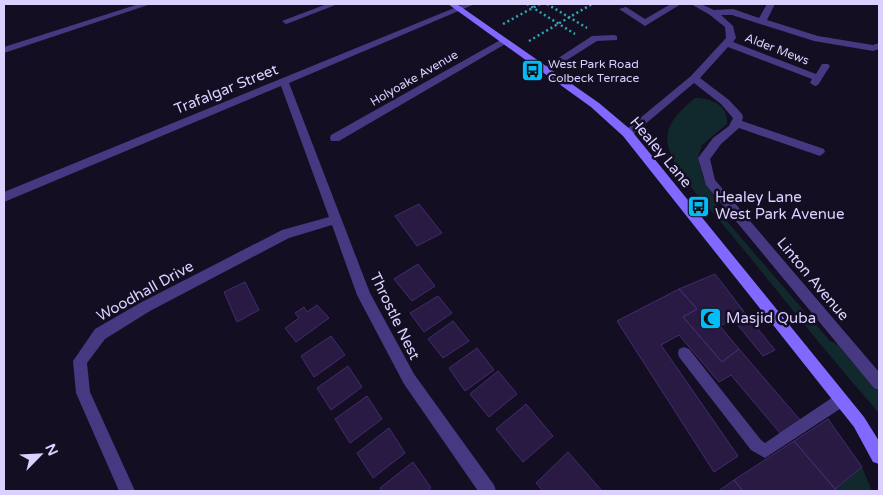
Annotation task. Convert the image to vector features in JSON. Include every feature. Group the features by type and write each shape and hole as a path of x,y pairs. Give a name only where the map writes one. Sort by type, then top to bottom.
{"main road":[{"name":"Healey Lane","path":"461,6 490,31 595,105 627,133 859,422 879,456"}],"street":[{"path":"4,50 147,4"},
{"path":"286,21 334,4"},
{"path":"624,9 645,23 677,4"},
{"path":"627,133 694,78 732,38 729,26 713,13 695,4"},
{"path":"762,21 771,4"},
{"name":"Trafalgar Street","path":"4,197 284,82 461,6"},
{"path":"713,13 733,12 817,39 873,48 879,46"},
{"path":"545,70 592,40 614,38"},
{"name":"Holyoake Avenue","path":"335,138 504,41"},
{"name":"Alder Mews","path":"727,43 816,81 825,66"},
{"path":"694,78 726,102 738,117 736,123 820,152"},
{"name":"Throstle Nest","path":"284,82 364,295 409,379 488,491"},
{"name":"Linton Avenue","path":"736,123 734,128 718,141 704,158 710,182 879,383"},
{"name":"Woodhall Drive","path":"127,491 83,393 80,361 100,334 146,307 286,234 337,219"}],"lane":[{"path":"684,353 756,445 765,450 841,400"}],"path":[{"path":"527,4 592,40 592,31 547,4"},
{"path":"490,31 540,4"},
{"path":"515,49 592,4"}],"green space":[{"path":"695,98 713,101 722,107 727,117 727,124 702,145 698,157 703,178 713,194 718,211 830,341 846,349 879,392 879,413 677,167 671,156 667,137 675,118"},
{"path":"862,467 872,491 837,491 835,489"}],"building":[{"path":"419,204 442,233 417,246 395,216"},
{"path":"418,264 435,286 412,301 394,279"},
{"name":"Masjid Quba","path":"715,274 745,313 720,326 739,349 722,362 683,317 697,309 679,289"},
{"path":"245,282 259,310 237,322 224,292"},
{"path":"679,289 697,309 683,317 722,362 739,349 800,420 780,433 731,375 719,382 679,335 661,345 738,456 714,472 617,321"},
{"path":"438,296 452,313 424,332 410,313"},
{"path":"317,305 329,318 296,342 285,328 299,318 295,313 304,307 307,312"},
{"path":"745,313 775,350 763,356 733,319"},
{"path":"453,321 469,341 443,358 428,339"},
{"path":"331,336 345,355 314,377 301,356"},
{"path":"477,348 494,370 465,391 449,368"},
{"path":"348,366 362,387 331,410 317,388"},
{"path":"498,371 517,394 489,417 470,394"},
{"path":"367,396 382,419 350,443 335,419"},
{"path":"526,404 553,436 523,462 496,429"},
{"path":"828,419 862,467 835,489 794,441"},
{"path":"389,428 405,453 373,478 357,453"},
{"path":"794,441 837,491 743,491 734,480"},
{"path":"568,452 602,491 543,491 536,483"},
{"path":"413,462 431,488 427,491 382,491 380,488"},
{"path":"734,480 743,491 720,491 720,490"}],"place":[{"name":"West Park Road Colbeck Terrace","path":"532,71"},
{"name":"Healey Lane West Park Avenue","path":"699,206"},
{"name":"Masjid Quba","path":"710,318"}]}
